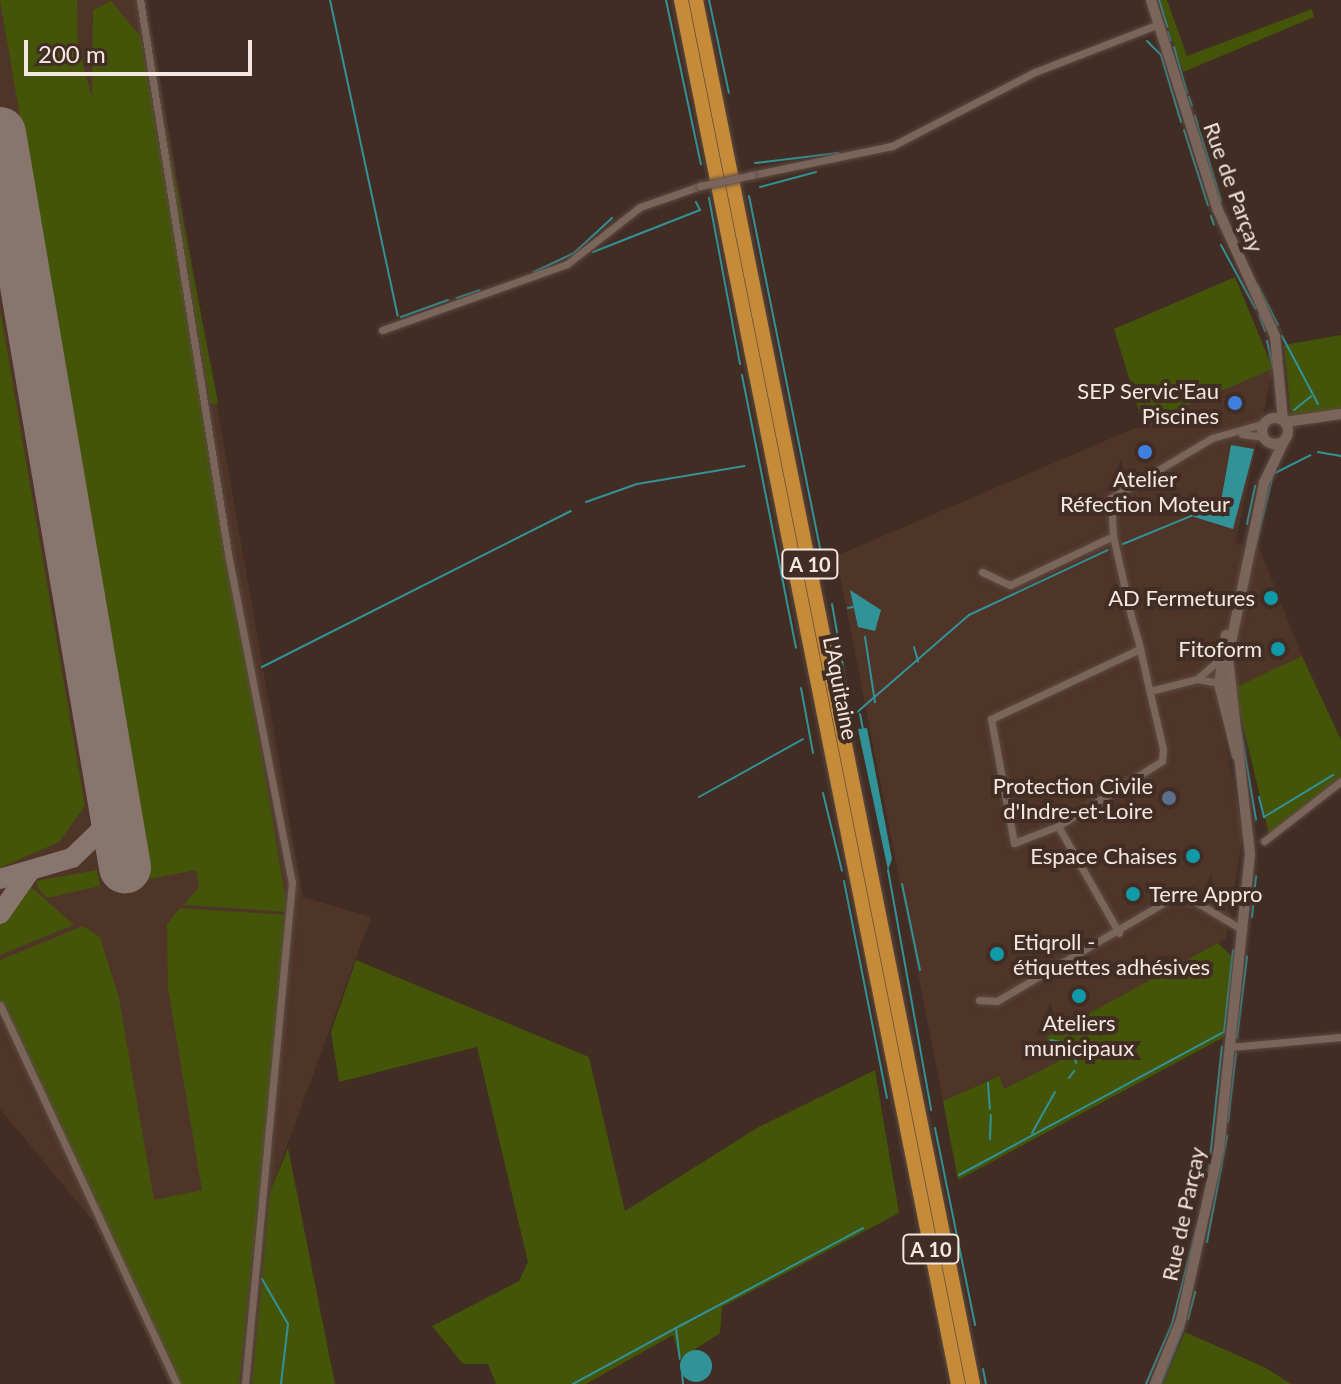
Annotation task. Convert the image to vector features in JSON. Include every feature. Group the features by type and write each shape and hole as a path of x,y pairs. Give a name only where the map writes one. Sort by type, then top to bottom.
{"highway":[{"name":"L'Aquitaine","path":"681,0 958,1384"},
{"name":"L'Aquitaine","path":"696,0 973,1384"}],"street":[{"path":"140,0 230,566 292,882 245,1384"},
{"name":"Rue de Parçay","path":"1151,0 1217,208 1275,336 1286,437"},
{"path":"382,330 567,264 640,207 700,186 892,146 1035,72 1159,24"},
{"name":"Rue de Parçay","path":"1264,483 1266,422 1280,385"},
{"path":"1140,649 991,719 1008,832 1019,847 1160,765 1150,691 1140,649 1113,536 1111,498 1232,433 1266,422 1336,414"},
{"path":"1232,433 1265,438 1286,437 1336,414"},
{"path":"1243,772 1219,674 1264,483 1286,437"},
{"path":"982,572 1010,585 1113,536"},
{"path":"1150,691 1219,674"},
{"path":"1219,674 1235,727 1243,772"},
{"name":"Rue de Parçay","path":"1155,1384 1181,1320 1209,1207 1231,1047 1250,854 1243,772"},
{"path":"1264,841 1341,781"},
{"path":"1058,826 1119,933"},
{"path":"979,1000 997,1001 1176,898 1243,930"},
{"path":"0,1005 177,1384"},
{"path":"1231,1047 1341,1037"}],"shaded area":[{"path":"0,0 146,0 303,897 371,917 270,1192 252,1384 169,1384 93,1221 0,1109"},
{"path":"1273,369 1235,543 1259,547 1302,656 1216,696 1243,833 1226,939 1047,1037 1060,1061 1003,1090 998,1076 943,1101 836,556"}],"green space":[{"path":"0,0 77,0 78,47 92,97 93,10 111,1 141,37 288,912 184,905 199,887 196,870 150,879"},
{"path":"141,0 218,403 213,404 210,402"},
{"path":"1159,0 1167,0 1187,56 1312,9 1314,17 1183,72"},
{"path":"1235,277 1273,369 1143,424 1114,329"},
{"path":"0,309 85,806 59,842 0,868"},
{"path":"1341,335 1341,410 1291,417 1284,345"},
{"path":"1302,656 1341,740 1341,781 1269,834 1234,688"},
{"path":"97,870 100,886 47,898 36,881"},
{"path":"30,886 74,925 0,955 0,923"},
{"path":"180,908 288,915 239,1384 178,1384 0,1005 0,960 83,926 100,937 119,998 154,1200 202,1190 168,989 167,924"},
{"path":"1218,943 1235,960 1224,1037 958,1180 943,1101 999,1076 1004,1089 1059,1061 1046,1037"},
{"path":"356,960 589,1057 625,1211 757,1128 875,1070 899,1213 722,1307 720,1333 680,1359 673,1335 586,1384 496,1384 488,1364 463,1364 432,1326 519,1281 528,1262 477,1047 339,1082 331,1032"},
{"path":"288,1148 335,1384 252,1384 270,1192"},
{"path":"1185,1332 1266,1368 1291,1384 1163,1384"}],"water":[{"path":"1231,445 1254,449 1233,529 1191,516 1221,501"},
{"path":"850,590 881,610 875,631 858,627"},
{"path":"867,728 892,859 888,870 858,729"},
{"path":"696,1350 707,1355 712,1366 707,1377 696,1382 685,1377 680,1366 685,1355"}],"waterway":[{"path":"330,0 398,316"},
{"path":"666,0 701,164"},
{"path":"709,0 729,93"},
{"path":"1159,0 1167,27"},
{"path":"1168,32 1171,41"},
{"path":"1147,41 1161,55 1181,122"},
{"path":"1174,47 1187,93"},
{"path":"1189,97 1192,106"},
{"path":"1195,116 1221,201"},
{"path":"1184,130 1208,205"},
{"path":"755,163 838,153"},
{"path":"760,187 816,172"},
{"path":"749,196 826,578"},
{"path":"709,198 740,364"},
{"path":"593,252 700,210 696,202"},
{"path":"1211,216 1214,225"},
{"path":"534,272 574,253 612,218"},
{"path":"1221,245 1255,308"},
{"path":"1257,284 1278,325"},
{"path":"457,298 480,290"},
{"path":"401,317 448,300"},
{"path":"1259,315 1265,331"},
{"path":"1282,336 1318,404"},
{"path":"1267,341 1273,367"},
{"path":"742,375 796,648"},
{"path":"1294,410 1311,396"},
{"path":"1318,452 1341,456"},
{"path":"1255,549 1273,474 1311,455"},
{"path":"586,502 637,484 744,466"},
{"path":"1247,524 1255,486"},
{"path":"262,667 571,511"},
{"path":"1123,544 1191,516"},
{"path":"855,714 969,615 1108,550"},
{"path":"832,604 846,683"},
{"path":"848,608 853,607"},
{"path":"865,637 875,702"},
{"path":"914,647 918,661"},
{"path":"801,688 813,753"},
{"path":"860,714 863,729"},
{"path":"1241,731 1256,820"},
{"path":"699,797 803,739"},
{"path":"1259,797 1264,817 1333,775"},
{"path":"823,793 842,871"},
{"path":"888,870 931,1110"},
{"path":"1252,917 1256,876"},
{"path":"844,881 887,1098"},
{"path":"902,884 920,970"},
{"path":"1224,1032 1233,950"},
{"path":"1237,1038 1247,957"},
{"path":"959,1175 1224,1032"},
{"path":"1051,1040 1070,1044 1076,1063"},
{"path":"1208,1177 1222,1047"},
{"path":"1228,1122 1236,1053"},
{"path":"1069,1078 1074,1071"},
{"path":"988,1083 990,1109"},
{"path":"1032,1133 1055,1092"},
{"path":"990,1139 991,1115"},
{"path":"935,1128 975,1325"},
{"path":"1207,1242 1227,1136"},
{"path":"1146,1384 1172,1324 1197,1226"},
{"path":"676,1328 863,1228"},
{"path":"262,1279 288,1324 281,1384"},
{"path":"1188,1319 1195,1292"},
{"path":"1161,1384 1184,1327"},
{"path":"573,1384 676,1328 680,1359"},
{"path":"983,1369 986,1384"},
{"path":"682,1372 683,1384"}],"taxiway":[{"path":"0,193 14,212"},
{"path":"0,879 72,858 101,830 112,796"},
{"path":"0,914 28,874"}],"runway":[{"path":"0,133 125,867"}],"place":[{"name":"SEP Servic'Eau Piscines","path":"1235,403"},
{"name":"Atelier Réfection Moteur","path":"1145,452"},
{"name":"AD Fermetures","path":"1271,598"},
{"name":"Fitoform","path":"1278,649"},
{"name":"Protection Civile d'Indre-et-Loire","path":"1169,798"},
{"name":"Espace Chaises","path":"1193,856"},
{"name":"Terre Appro","path":"1133,894"},
{"name":"Etiqroll - étiquettes adhésives","path":"997,954"},
{"name":"Ateliers municipaux","path":"1079,996"}]}
